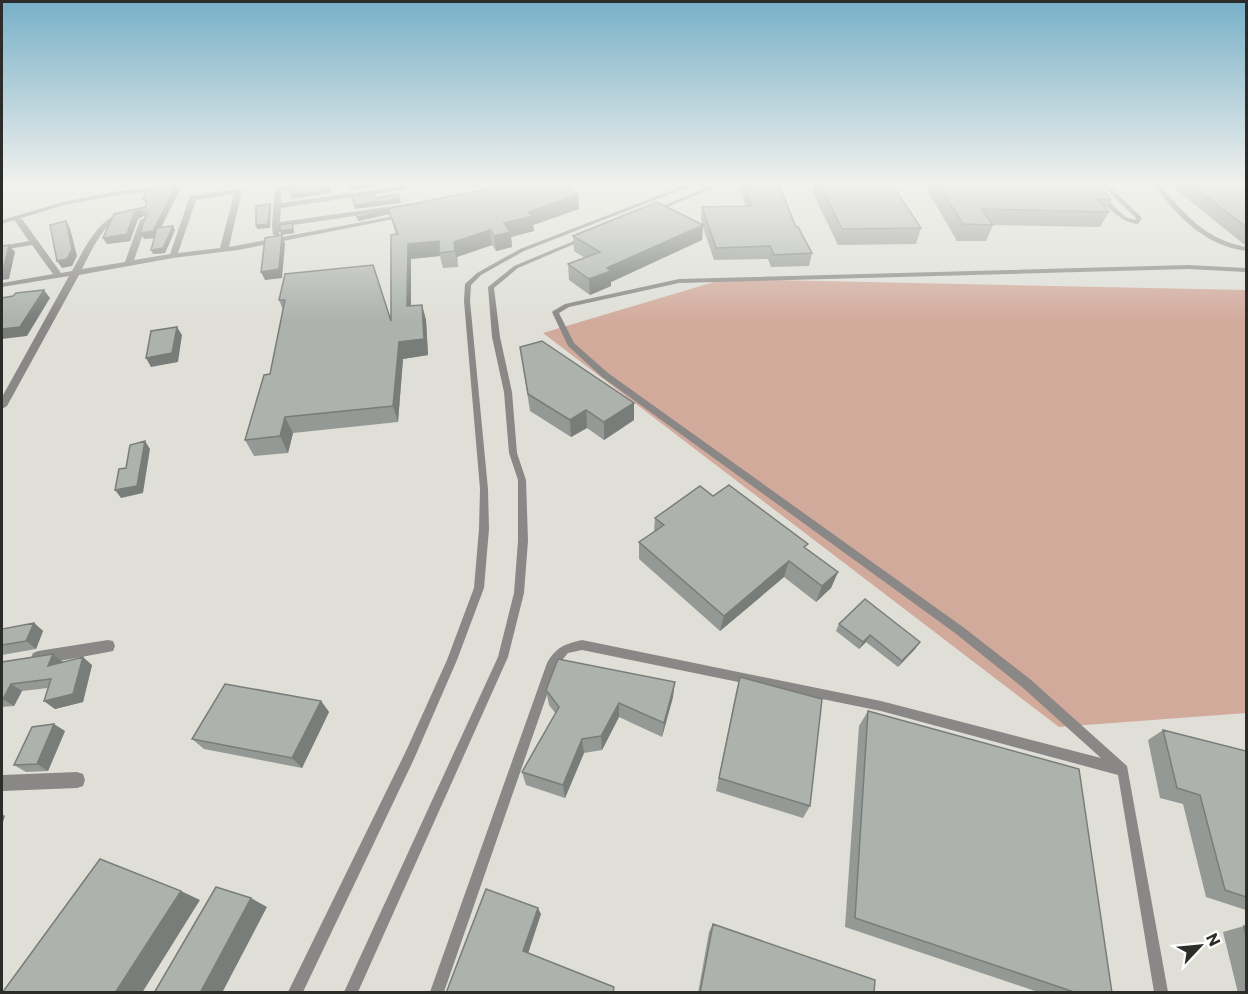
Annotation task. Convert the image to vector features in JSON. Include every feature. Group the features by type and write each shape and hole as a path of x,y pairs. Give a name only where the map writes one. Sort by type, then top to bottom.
{"street":[{"path":"26,229 58,275"},
{"path":"2,406 89,248 102,229"},
{"path":"129,263 141,229"},
{"path":"173,256 182,229"},
{"path":"224,249 229,229"},
{"path":"276,229 276,240"},
{"path":"2,285 336,229"},
{"path":"2,248 36,242"},
{"path":"2,386 15,384"},
{"path":"23,660 108,646"},
{"path":"2,783 77,780"}],"lane":[{"path":"296,993 410,754 452,660 479,588 484,530 484,489 467,301 468,284 479,274 522,250 576,229"},
{"path":"1198,229 1227,245 1246,249"},
{"path":"351,993 503,657 519,593 523,541 522,480 513,453 508,392 496,337 491,286 516,267 596,234"},
{"path":"1161,993 1123,770 1026,682 959,630 605,375 572,344 555,312 567,304 679,281 1188,267 1246,270"},
{"path":"437,993 552,663 565,649 582,645 881,706 1123,770"}],"shaded area":[{"path":"724,279 1246,290 1246,713 1059,727 543,333"}],"building":[{"path":"51,229 68,229 72,249 67,259 57,261"},
{"path":"107,229 129,229 127,234 103,238"},
{"path":"141,229 154,229 153,231 140,233"},
{"path":"157,229 171,229 163,248 151,250"},
{"path":"396,229 508,229 510,232 494,236 490,230 454,242 455,251 439,253 439,241 408,244 407,306 422,305 424,339 399,342 393,406 285,417 280,436 245,440 264,375 270,374 285,300 279,300 285,274 373,265 391,321 391,235 398,234"},
{"path":"589,229 693,229 607,268 611,271 589,279 568,264 600,252 573,236"},
{"path":"710,229 799,229 812,253 774,255 770,246 716,248"},
{"path":"282,235 279,269 261,272 265,238"},
{"path":"9,245 3,271 2,271 2,246"},
{"path":"44,290 20,327 2,329 2,298 13,296 16,293"},
{"path":"177,327 172,353 146,358 151,331"},
{"path":"542,341 634,403 604,422 586,410 570,420 528,394 520,347"},
{"path":"145,441 137,486 115,490 119,469 126,468 130,445"},
{"path":"729,485 808,544 804,547 838,572 822,586 789,561 724,616 639,542 664,525 655,518 700,486 713,496"},
{"path":"865,599 920,642 902,661 870,635 863,642 839,624"},
{"path":"34,623 26,641 2,645 2,629"},
{"path":"53,654 48,666 83,657 73,694 44,701 51,679 11,684 2,699 2,662"},
{"path":"558,659 675,682 664,723 619,703 601,736 582,739 563,785 522,772 559,707 546,690"},
{"path":"740,677 822,699 810,806 719,778"},
{"path":"225,684 321,701 292,758 192,739"},
{"path":"868,711 1079,769 1112,993 1077,993 855,918"},
{"path":"54,724 37,764 14,765 32,727"},
{"path":"1163,730 1246,751 1246,897 1225,890 1200,795 1177,788"},
{"path":"100,859 181,891 115,993 2,993"},
{"path":"216,887 251,898 200,993 154,993"},
{"path":"486,889 538,908 523,951 614,987 613,993 446,993"},
{"path":"713,924 875,980 874,993 700,993"}]}
